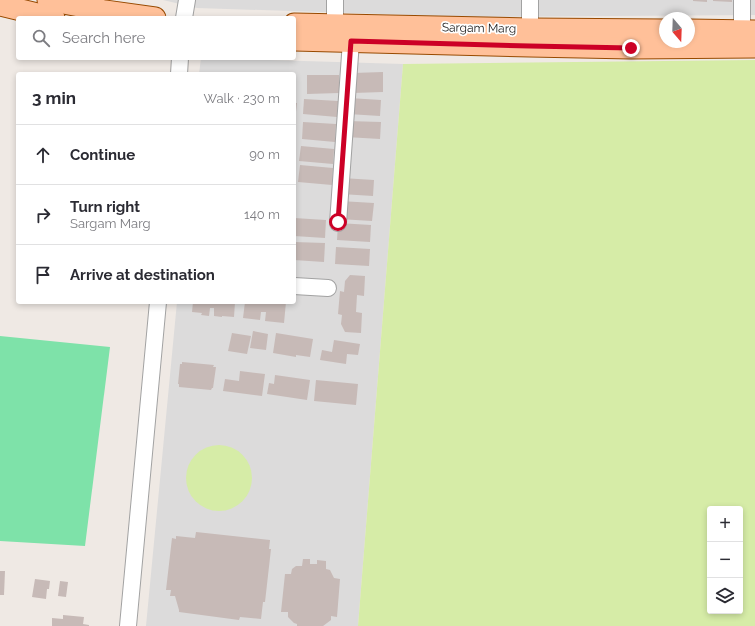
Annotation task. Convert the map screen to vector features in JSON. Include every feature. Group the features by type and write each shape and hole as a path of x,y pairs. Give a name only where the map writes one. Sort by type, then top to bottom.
{"main road":[{"path":"48,0 141,16"},
{"path":"0,6 45,16"},
{"name":"Sargam Marg","path":"296,24 659,30"},
{"path":"695,30 748,31"},
{"name":"Sargam Marg","path":"296,40 631,48 755,47"}],"street":[{"path":"184,16 188,0"},
{"path":"335,0 335,25"},
{"path":"530,0 530,29"},
{"path":"742,0 748,31"},
{"path":"338,222 351,41"},
{"path":"179,72 180,60"},
{"path":"296,286 328,288"},
{"path":"128,626 158,304"}],"shaded area":[{"path":"163,0 755,0 755,15 695,15 695,12 659,12 659,16 472,17 197,8"},
{"path":"201,60 268,60 403,64 358,626 146,626 177,304 296,304 296,72 199,72"}],"green space":[{"path":"755,60 755,626 358,626 403,64"},
{"path":"0,336 110,347 85,546 0,541"},
{"path":"219,445 232,447 242,455 250,465 252,478 250,491 242,501 232,509 219,511 206,509 196,501 188,491 186,478 188,465 196,455 206,447"}],"building":[{"path":"707,0 707,2 693,1"},
{"path":"732,0 732,2 713,1"},
{"path":"383,72 383,92 353,93 353,73"},
{"path":"307,75 339,75 339,93 307,94"},
{"path":"349,98 381,100 380,116 348,114"},
{"path":"304,99 338,101 337,117 303,114"},
{"path":"347,121 381,122 380,139 346,137"},
{"path":"303,122 336,124 335,142 302,139"},
{"path":"301,146 334,149 333,164 299,161"},
{"path":"300,165 333,168 332,185 298,182"},
{"path":"342,178 374,180 373,196 341,194"},
{"path":"340,201 374,203 372,221 339,219"},
{"path":"296,218 326,220 325,238 296,236"},
{"path":"338,223 371,225 370,242 337,240"},
{"path":"296,242 325,243 324,262 296,260"},
{"path":"336,247 370,249 369,266 335,264"},
{"path":"350,275 365,276 364,296 357,295 356,312 362,313 361,333 345,332 341,324 342,315 338,314 340,291 344,292 345,281"},
{"path":"193,304 235,304 234,317 214,316 214,308 210,308 209,316 201,315 202,313 192,312"},
{"path":"245,304 286,304 284,323 265,321 266,312 261,312 260,320 243,318"},
{"path":"253,331 268,334 266,350 250,348"},
{"path":"232,333 251,336 247,354 228,351"},
{"path":"276,333 313,339 310,357 296,355 296,357 273,353"},
{"path":"334,340 360,344 358,355 347,354 346,364 320,360 322,350 332,352"},
{"path":"182,362 214,365 213,367 216,367 213,388 211,390 179,387 180,364 182,364"},
{"path":"240,371 265,374 262,396 223,391 225,379 239,381"},
{"path":"275,375 310,380 307,400 267,394 269,383 274,384"},
{"path":"316,380 358,384 356,405 314,401"},
{"path":"196,532 270,540 269,549 271,549 265,602 263,602 261,619 240,617 239,620 179,612 175,596 170,596 171,590 166,590 172,538 176,539 176,536 195,538"},
{"path":"303,559 310,559 310,564 317,564 317,560 326,561 326,569 330,570 334,578 340,579 337,617 331,616 331,620 323,626 297,626 297,624 288,617 288,612 281,612 285,574 291,574 292,569 296,566 302,566"},
{"path":"0,571 5,571 4,595 0,595"},
{"path":"35,579 50,581 46,599 32,597"},
{"path":"60,581 68,582 66,597 58,596"},
{"path":"63,615 84,617 83,624 89,626 52,626 52,618 63,619"}],"route":[{"path":"338,222 351,41 631,48"}]}
